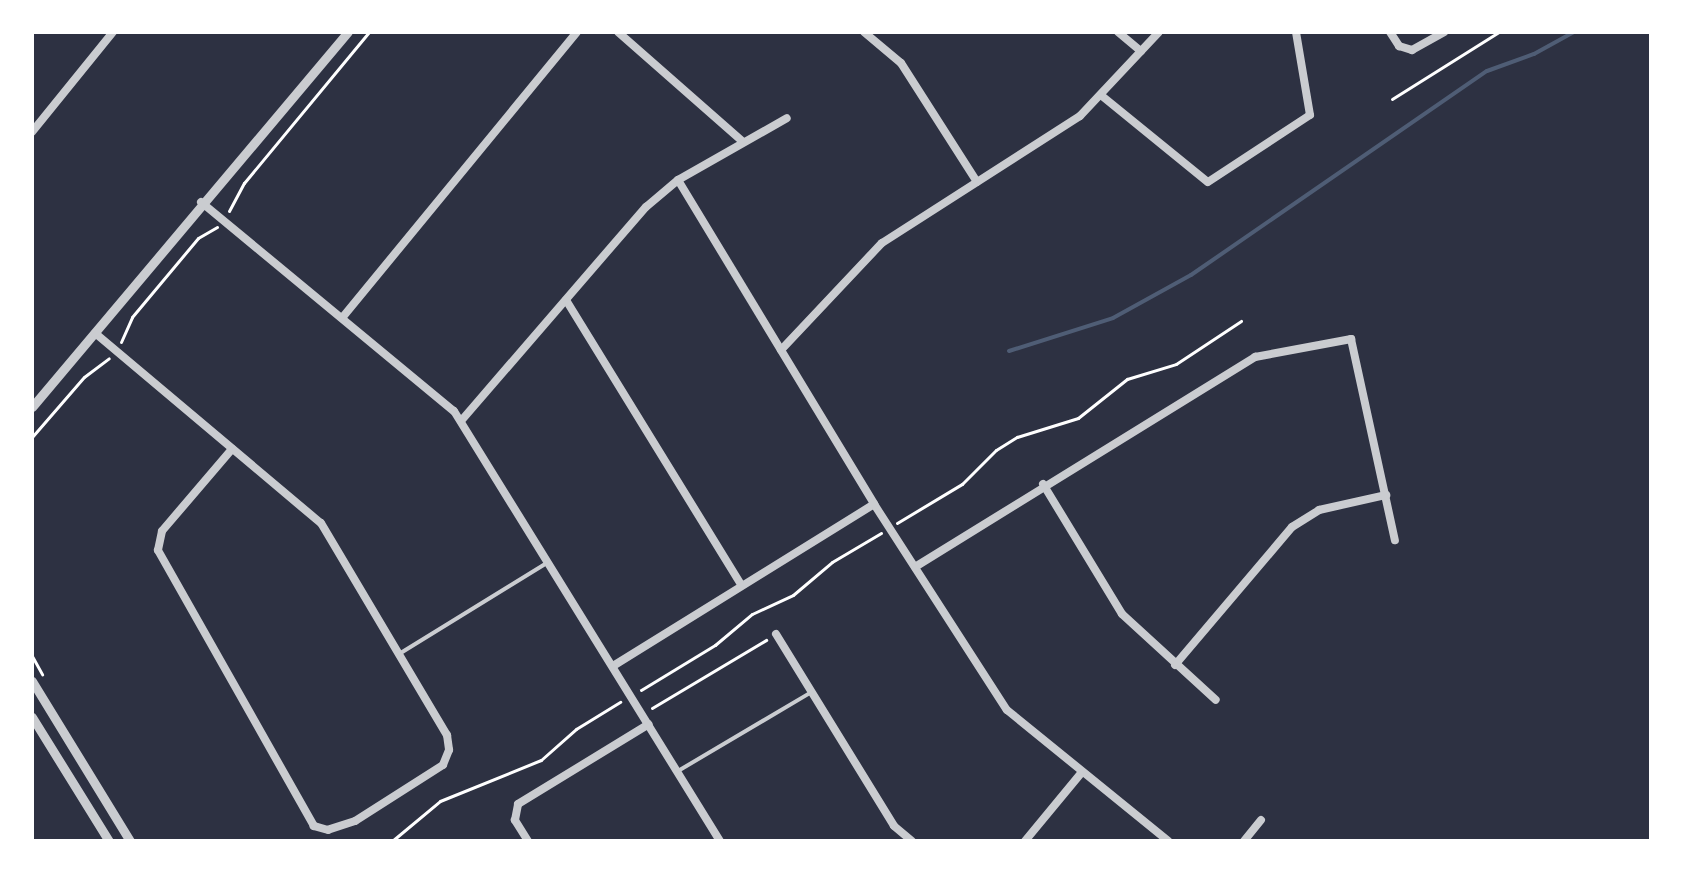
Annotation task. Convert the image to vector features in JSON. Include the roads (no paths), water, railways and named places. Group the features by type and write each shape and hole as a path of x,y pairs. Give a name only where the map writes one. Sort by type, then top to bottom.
{"street":[{"path":"32,132 113,32"},
{"path":"32,407 201,202 348,32"},
{"path":"342,318 577,32"},
{"path":"618,32 741,140"},
{"path":"864,32 901,63 977,182"},
{"path":"1118,32 1141,51"},
{"path":"781,350 882,243 1095,104 1159,32"},
{"path":"1102,96 1208,182 1310,115 1296,32"},
{"path":"1390,32 1399,46 1412,50 1444,32"},
{"path":"461,421 646,207 678,180 741,140 787,118"},
{"path":"678,180 874,504 1007,710 1168,841"},
{"path":"201,202 461,421 720,841"},
{"path":"566,300 741,585"},
{"path":"95,333 321,523 447,735 449,750 443,765 355,821 328,830 314,826 158,550 162,531 232,449"},
{"path":"915,567 1043,484 1255,357 1351,339 1395,540"},
{"path":"1043,484 1122,614 1216,700"},
{"path":"1175,665 1292,527 1319,510 1386,495"},
{"path":"613,666 874,504"},
{"path":"776,634 894,826 912,841"},
{"path":"32,681 130,841"},
{"path":"32,717 109,841"},
{"path":"528,841 515,820 518,804 649,724"},
{"path":"1025,841 1082,772"},
{"path":"1244,841 1261,820"}],"lane":[{"path":"399,654 549,562"},
{"path":"678,771 812,692"}],"waterway":[{"path":"1009,351 1113,318 1191,275 1487,71 1534,54 1574,32"}]}
